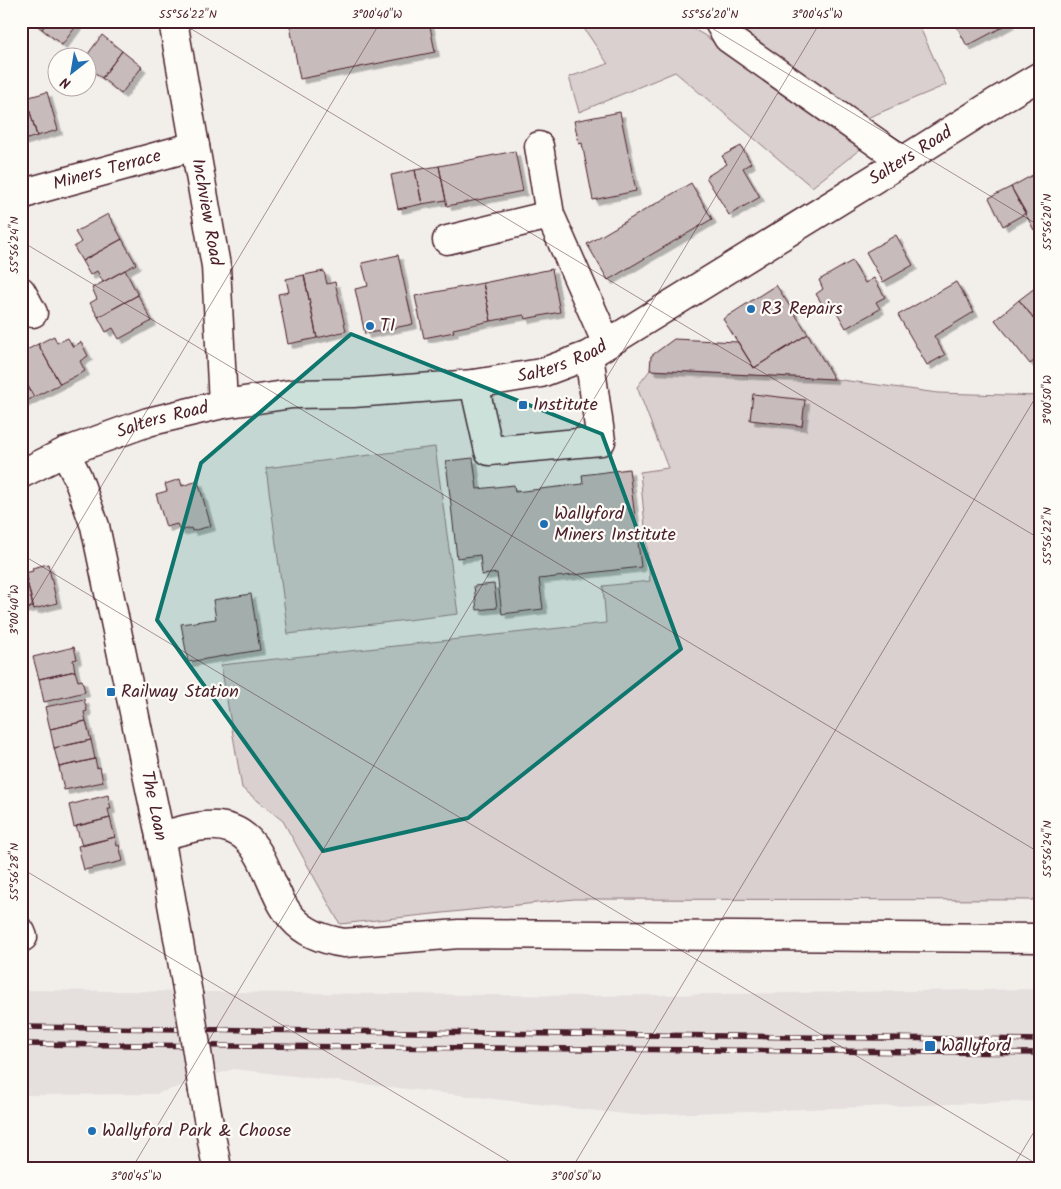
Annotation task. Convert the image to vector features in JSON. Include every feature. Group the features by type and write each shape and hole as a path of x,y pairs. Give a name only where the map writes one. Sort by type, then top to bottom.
{"street":[{"name":"Inchview Road","path":"173,21 216,266 223,404"},
{"path":"718,21 728,38 903,161"},
{"name":"Salters Road","path":"21,474 65,452 148,422 223,404 292,394 352,393 474,384 541,372 598,350 1040,76"},
{"name":"Miners Terrace","path":"21,196 35,190 195,146"},
{"path":"474,384 489,451 601,441 598,350 550,215 539,146"},
{"path":"447,240 550,215"},
{"name":"The Loan","path":"65,452 77,476 95,526 117,624 160,836 217,1168"},
{"path":"160,836 205,826 218,826 230,829 241,835 253,845 262,857 280,903 293,920 315,935 327,940 344,943 459,934 1040,938"}],"highlighted area":[{"path":"351,334 602,434 681,649 468,818 323,851 157,620 201,463"}],"shaded area":[{"path":"579,21 679,21 704,35 863,147 812,187 675,72 579,112 569,77 608,64"},
{"path":"739,21 917,21 946,85 860,121 730,25"},
{"path":"650,370 834,379 938,393 1040,396 1040,900 574,899 340,924 283,821 242,788 221,665 606,623 603,586 650,581 640,472 668,468 637,387"},
{"path":"435,447 458,614 288,634 266,468"},
{"path":"1040,989 1040,1101 633,1115 233,1069 156,1094 21,1095 21,990 589,996"}],"building":[{"path":"32,21 48,21 42,29"},
{"path":"48,21 80,21 62,45 42,29"},
{"path":"289,21 429,21 435,52 300,79"},
{"path":"954,21 1009,21 1010,23 967,46"},
{"path":"102,35 122,51 102,78 98,75 98,48 92,48"},
{"path":"122,51 142,67 121,94 102,78"},
{"path":"47,92 58,130 37,136 26,98"},
{"path":"26,98 37,136 21,141 21,99"},
{"path":"620,112 636,191 593,200 582,143 579,144 574,121"},
{"path":"741,146 751,163 743,168 760,197 729,215 706,177 727,164 722,156"},
{"path":"515,151 523,191 447,206 439,166"},
{"path":"439,166 446,200 422,204 415,170"},
{"path":"415,170 422,204 398,209 391,175"},
{"path":"1040,171 1040,227 1034,230 1011,187"},
{"path":"691,183 712,219 608,280 587,244"},
{"path":"1011,187 1026,213 1003,226 989,198"},
{"path":"108,214 122,239 82,261 74,247 81,242 75,232"},
{"path":"896,235 913,265 883,282 866,252"},
{"path":"122,239 136,264 103,282 97,271 90,275 82,261"},
{"path":"398,255 413,324 365,334 355,289 368,286 362,263"},
{"path":"852,261 865,283 874,278 885,297 876,302 880,309 846,328 832,304 825,309 816,294 823,289 819,280"},
{"path":"552,269 560,312 525,319 524,315 491,321 483,283"},
{"path":"125,270 138,295 98,317 90,303 97,299 92,288"},
{"path":"324,271 327,284 335,282 346,331 317,338 304,275"},
{"path":"304,275 317,338 288,344 278,294 289,292 286,279"},
{"path":"956,282 974,312 934,336 945,355 927,365 898,315"},
{"path":"483,283 491,321 453,329 454,332 424,338 415,296"},
{"path":"1040,284 1040,326 1019,300"},
{"path":"776,285 808,334 754,368 723,319"},
{"path":"138,295 152,321 119,339 113,328 106,332 98,317"},
{"path":"1019,300 1040,326 1040,356 1030,364 995,320"},
{"path":"808,334 834,379 650,370 651,356 674,339 738,342 754,368"},
{"path":"54,336 57,343 68,338 73,347 81,342 88,356 80,361 85,371 60,384 38,344"},
{"path":"38,344 60,384 34,397 21,374 21,362 27,359 23,352"},
{"path":"21,374 34,397 21,404"},
{"path":"753,394 805,400 802,426 750,420"},
{"name":"Wallyford Miners Institute","path":"473,458 477,489 514,485 515,492 583,484 582,475 629,469 641,567 539,579 543,609 502,614 497,573 482,575 480,555 457,558 446,461"},
{"path":"180,479 182,486 198,481 211,526 192,531 191,528 180,531 177,524 166,527 156,494 167,491 165,484"},
{"path":"48,564 57,603 34,609 25,573 33,571 32,568"},
{"path":"25,573 33,607 21,609 21,574"},
{"path":"494,584 497,608 477,610 474,586"},
{"path":"251,594 260,650 188,662 181,624 216,619 213,600"},
{"path":"74,647 77,659 73,660 75,671 39,679 33,657"},
{"path":"75,671 78,681 82,680 85,692 44,702 39,679"},
{"path":"84,699 87,711 84,712 86,721 50,729 45,707"},
{"path":"86,721 91,740 54,748 50,729"},
{"path":"91,740 95,759 59,767 54,748"},
{"path":"95,759 97,768 100,767 103,782 64,790 59,767"},
{"path":"108,795 111,809 108,809 110,818 74,827 69,805"},
{"path":"110,818 115,837 82,846 76,826"},
{"path":"115,837 123,861 84,870 78,846"}],"railway":[{"path":"21,1027 1040,1040"},
{"path":"21,1044 1040,1053"}],"place":[{"name":"R3 Repairs","path":"751,309"},
{"name":"TI","path":"370,326"},
{"name":"Institute","path":"523,405"},
{"name":"Wallyford Miners Institute","path":"544,524"},
{"name":"Railway Station","path":"111,692"},
{"name":"Wallyford","path":"930,1046"},
{"name":"Wallyford Park & Choose","path":"92,1131"}]}
